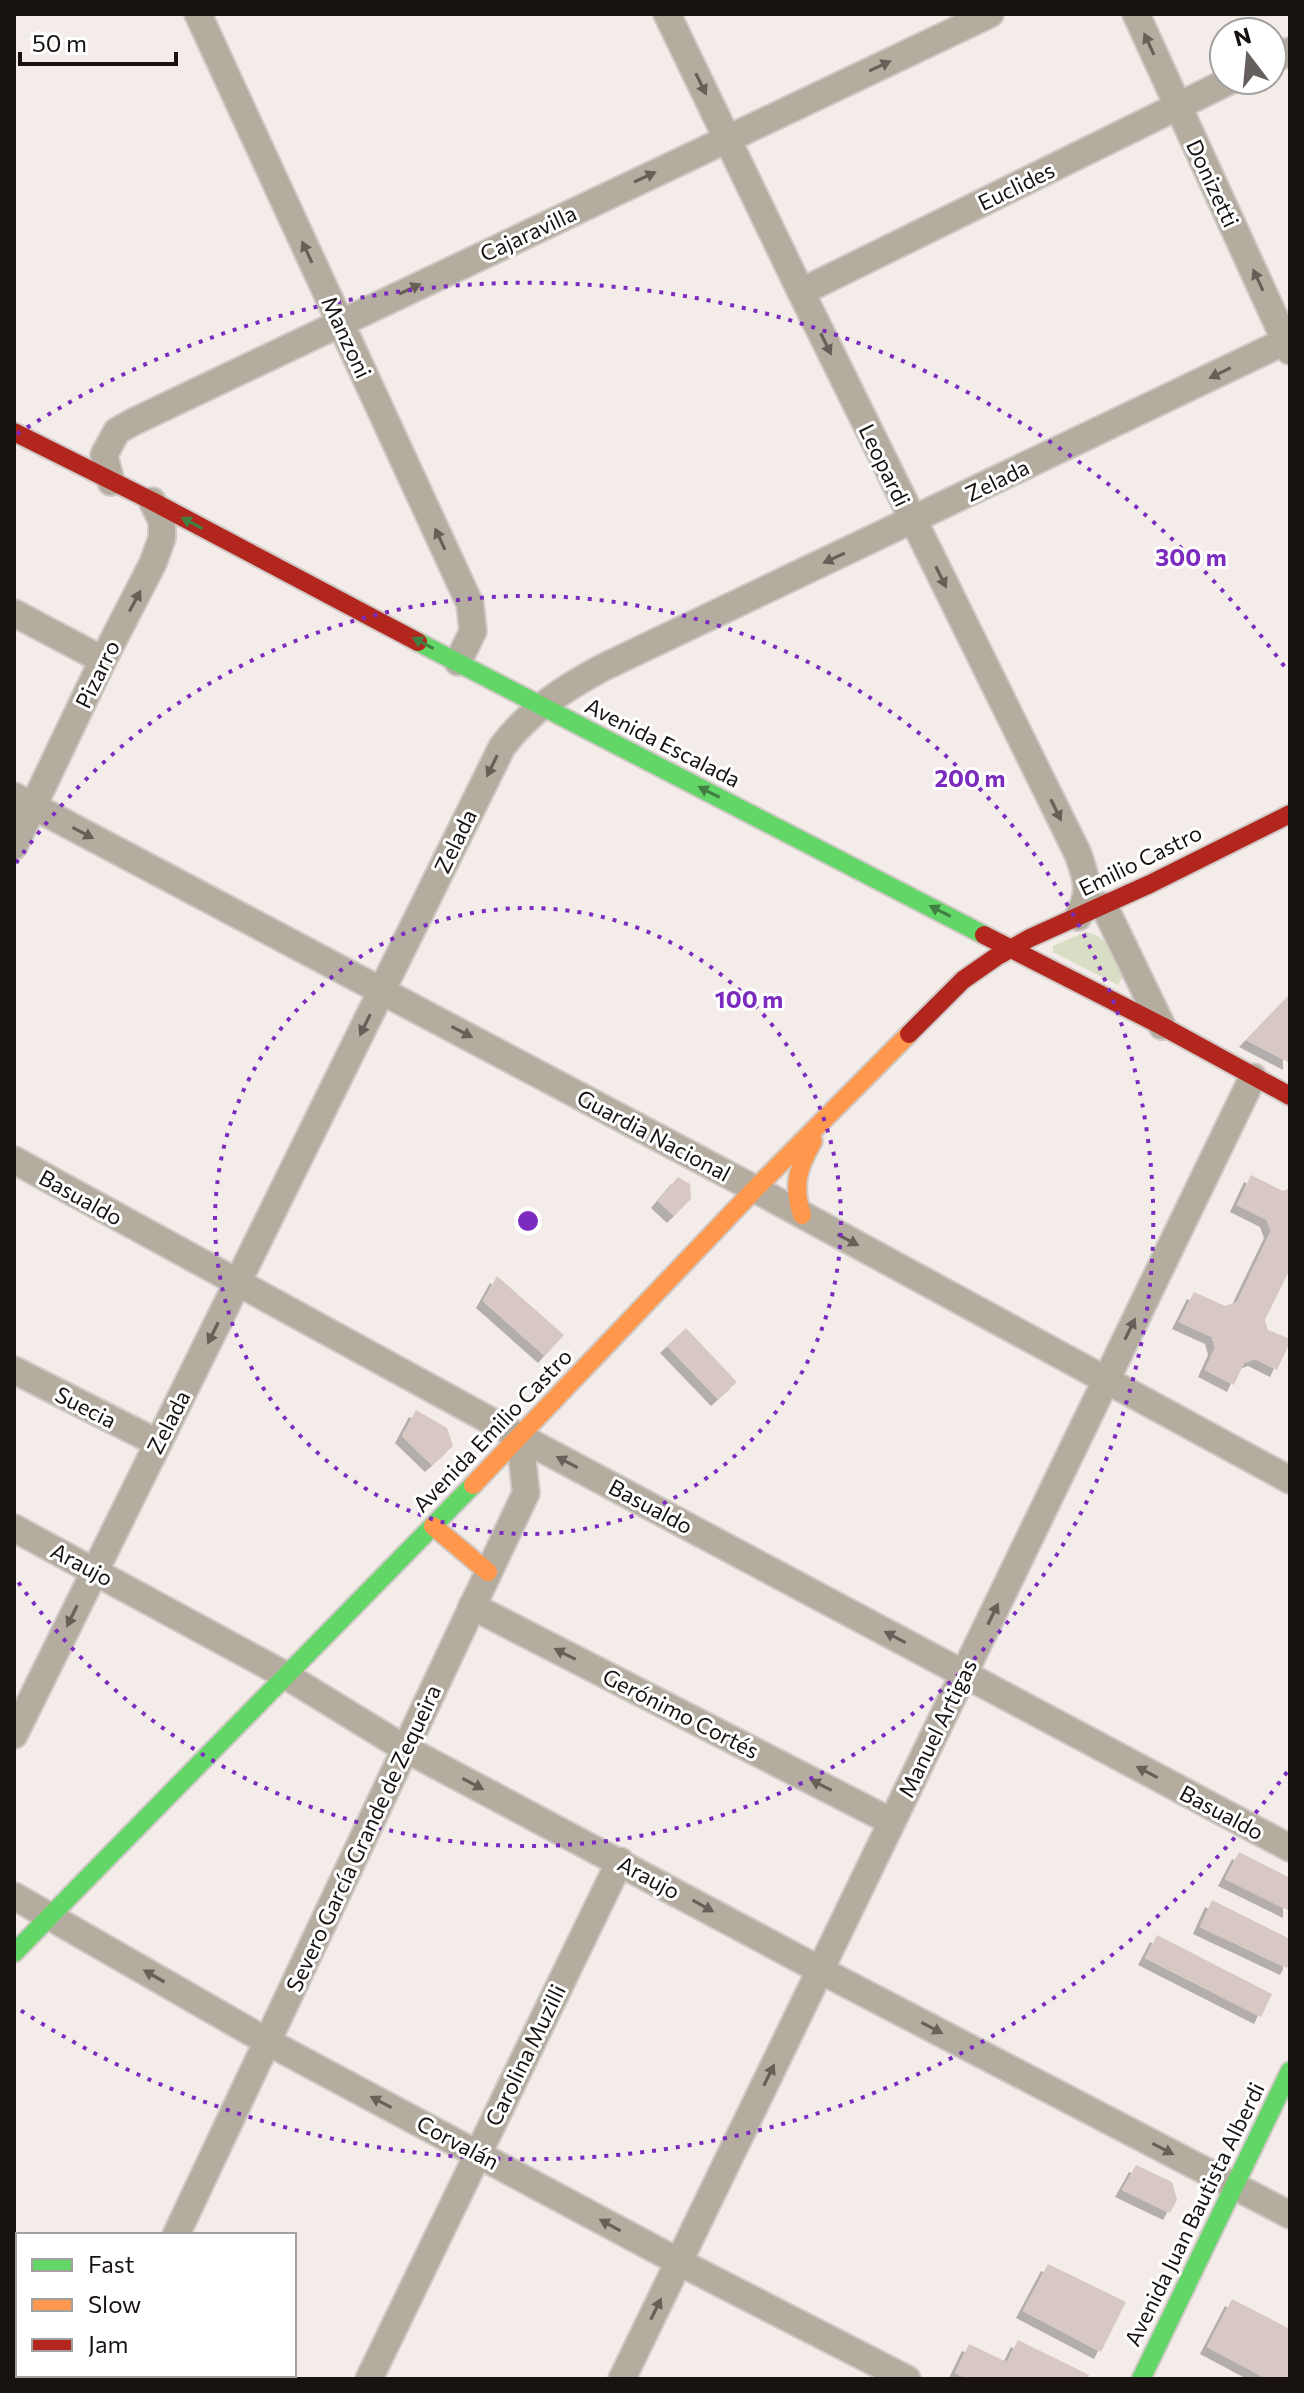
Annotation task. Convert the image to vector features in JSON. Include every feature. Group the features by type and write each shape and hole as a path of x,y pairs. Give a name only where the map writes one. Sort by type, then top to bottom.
{"main road":[{"name":"Avenida Escalada","path":"14,432 1162,1026 1290,1096"},
{"name":"Emilio Castro","path":"1009,947 1104,906 1290,814"},
{"name":"Avenida Emilio Castro","path":"14,1953 520,1437 755,1189 963,980 1009,947"},
{"path":"802,1215 795,1198 797,1172 826,1118"},
{"path":"433,1526 488,1572"},
{"name":"Avenida Juan Bautista Alberdi","path":"1141,2379 1290,2071"}],"street":[{"name":"Manzoni","path":"198,14 470,604 473,631 458,662"},
{"name":"Leopardi","path":"667,14 1078,854 1088,884 1086,902 1078,917"},
{"name":"Cajaravilla","path":"111,482 104,455 117,431 990,14"},
{"name":"Donizetti","path":"1136,14 1289,344"},
{"name":"Euclides","path":"801,292 1208,91"},
{"name":"Zelada","path":"14,1735 502,747 520,724 602,668 1289,344"},
{"name":"Pizarro","path":"14,846 24,802 143,586 162,538 162,521 152,501"},
{"path":"14,613 103,660"},
{"name":"Guardia Nacional","path":"24,802 755,1189 1290,1480"},
{"path":"1104,906 1162,1026"},
{"name":"Manuel Artigas","path":"622,2379 1253,1077"},
{"name":"Basualdo","path":"14,1160 520,1437 1290,1848"},
{"name":"Suecia","path":"14,1370 158,1443"},
{"name":"Severo García Grande de Zequeira","path":"177,2233 526,1493 520,1437"},
{"name":"Araujo","path":"14,1528 285,1675 404,1748 820,1970 1290,2215"},
{"name":"Gerónimo Cortés","path":"472,1606 890,1821"},
{"name":"Carolina Muzilli","path":"369,2379 620,1861"},
{"name":"Corvalán","path":"14,1896 268,2042 679,2262 907,2379"}],"green space":[{"path":"1085,932 1100,937 1110,948 1123,976 1118,985 1053,952 1053,946"}],"building":[{"path":"1290,994 1290,1063 1246,1040"},
{"path":"1251,1175 1283,1191 1290,1188 1290,1269 1265,1320 1268,1330 1290,1339 1290,1342 1277,1370 1255,1359 1244,1363 1234,1385 1205,1370 1215,1348 1212,1337 1179,1322 1194,1292 1225,1306 1237,1302 1271,1231 1267,1220 1237,1205"},
{"path":"678,1177 690,1184 691,1199 674,1216 658,1201"},
{"path":"497,1276 564,1335 545,1356 483,1301"},
{"path":"686,1328 737,1382 718,1399 667,1346"},
{"path":"416,1410 447,1428 453,1446 432,1465 402,1436"},
{"path":"1239,1852 1290,1878 1290,1911 1225,1879"},
{"path":"1212,1900 1290,1939 1287,1968 1200,1927"},
{"path":"1157,1935 1272,1994 1261,2017 1145,1958"},
{"path":"1136,2165 1172,2182 1177,2200 1170,2213 1122,2190"},
{"path":"1048,2264 1126,2302 1101,2352 1023,2311"},
{"path":"1232,2299 1290,2329 1290,2379 1267,2379 1207,2347"},
{"path":"1018,2340 1089,2375 1088,2379 968,2379 955,2373 969,2344 1007,2362"}],"traffic: fast":[{"path":"418,642 984,935"},
{"path":"14,1953 473,1485"},
{"path":"1141,2379 1290,2071"}],"traffic: slow":[{"path":"473,1485 755,1189 909,1034"},
{"path":"802,1215 797,1195 798,1177 813,1141"},
{"path":"433,1526 488,1572"}],"traffic: jam":[{"path":"14,432 152,501 418,642"},
{"path":"909,1034 963,980 996,957 1290,814"},
{"path":"984,935 1290,1096"}]}
